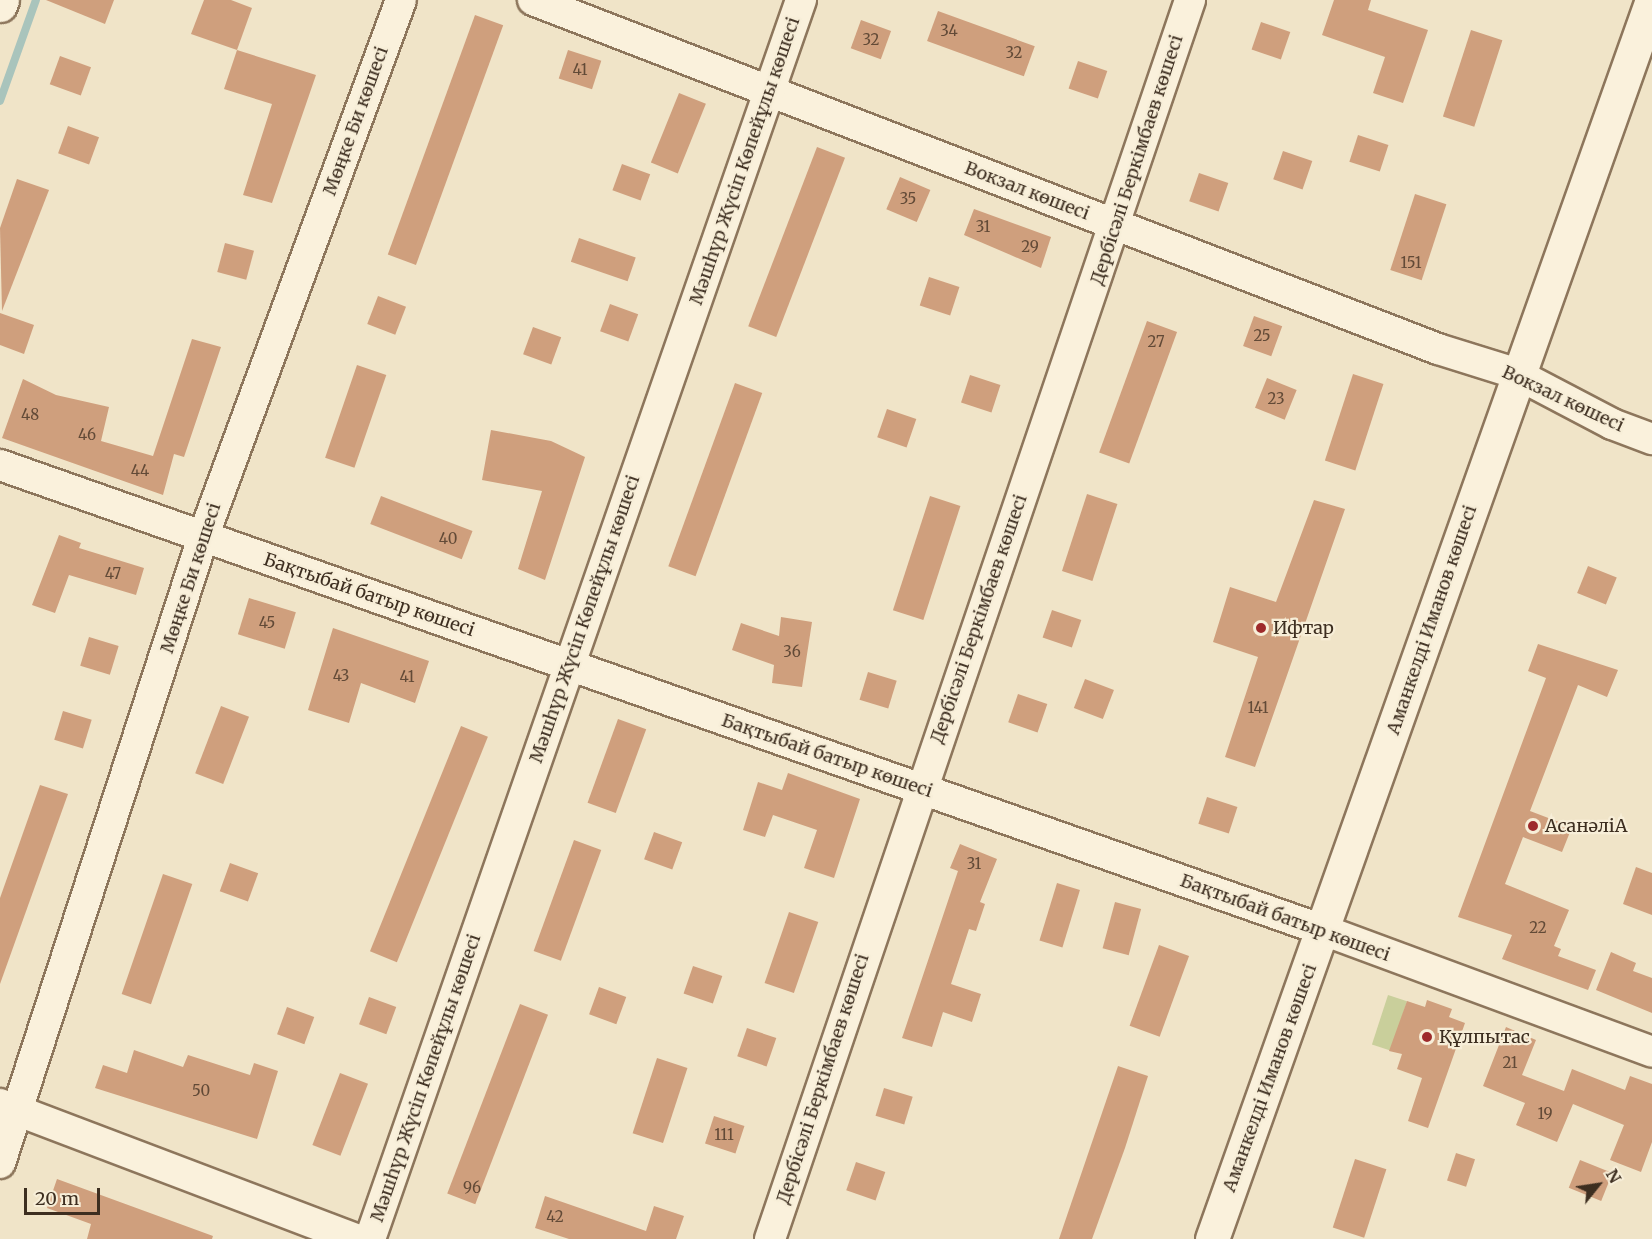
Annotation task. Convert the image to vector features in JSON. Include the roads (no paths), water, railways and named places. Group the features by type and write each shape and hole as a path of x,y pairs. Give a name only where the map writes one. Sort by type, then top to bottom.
{"main road":[{"path":"0,5 2,0"},
{"name":"Аманкелді Иманов көшесі","path":"1212,1239 1323,930 1515,373 1652,0"}],"street":[{"name":"Мөңке Би көшесі","path":"0,1163 9,1108 203,537 400,0"},
{"name":"Вокзал көшесі","path":"533,0 1438,349 1515,373 1612,424 1652,439"},
{"name":"Мәшһүр Жүсіп Көпейұлы көшесі","path":"370,1239 801,0"},
{"name":"Дербісәлі Беркімбаев көшесі","path":"770,1239 920,789 1116,225 1190,0"},
{"name":"Бақтыбай батыр көшесі","path":"0,465 1323,930 1652,1052"},
{"path":"9,1108 356,1239"}],"waterway":[{"path":"0,101 36,0"}],"place":[{"name":"Ифтар","path":"1261,628"},
{"name":"АсанәліА","path":"1533,826"},
{"name":"Құлпытас","path":"1427,1037"}]}
